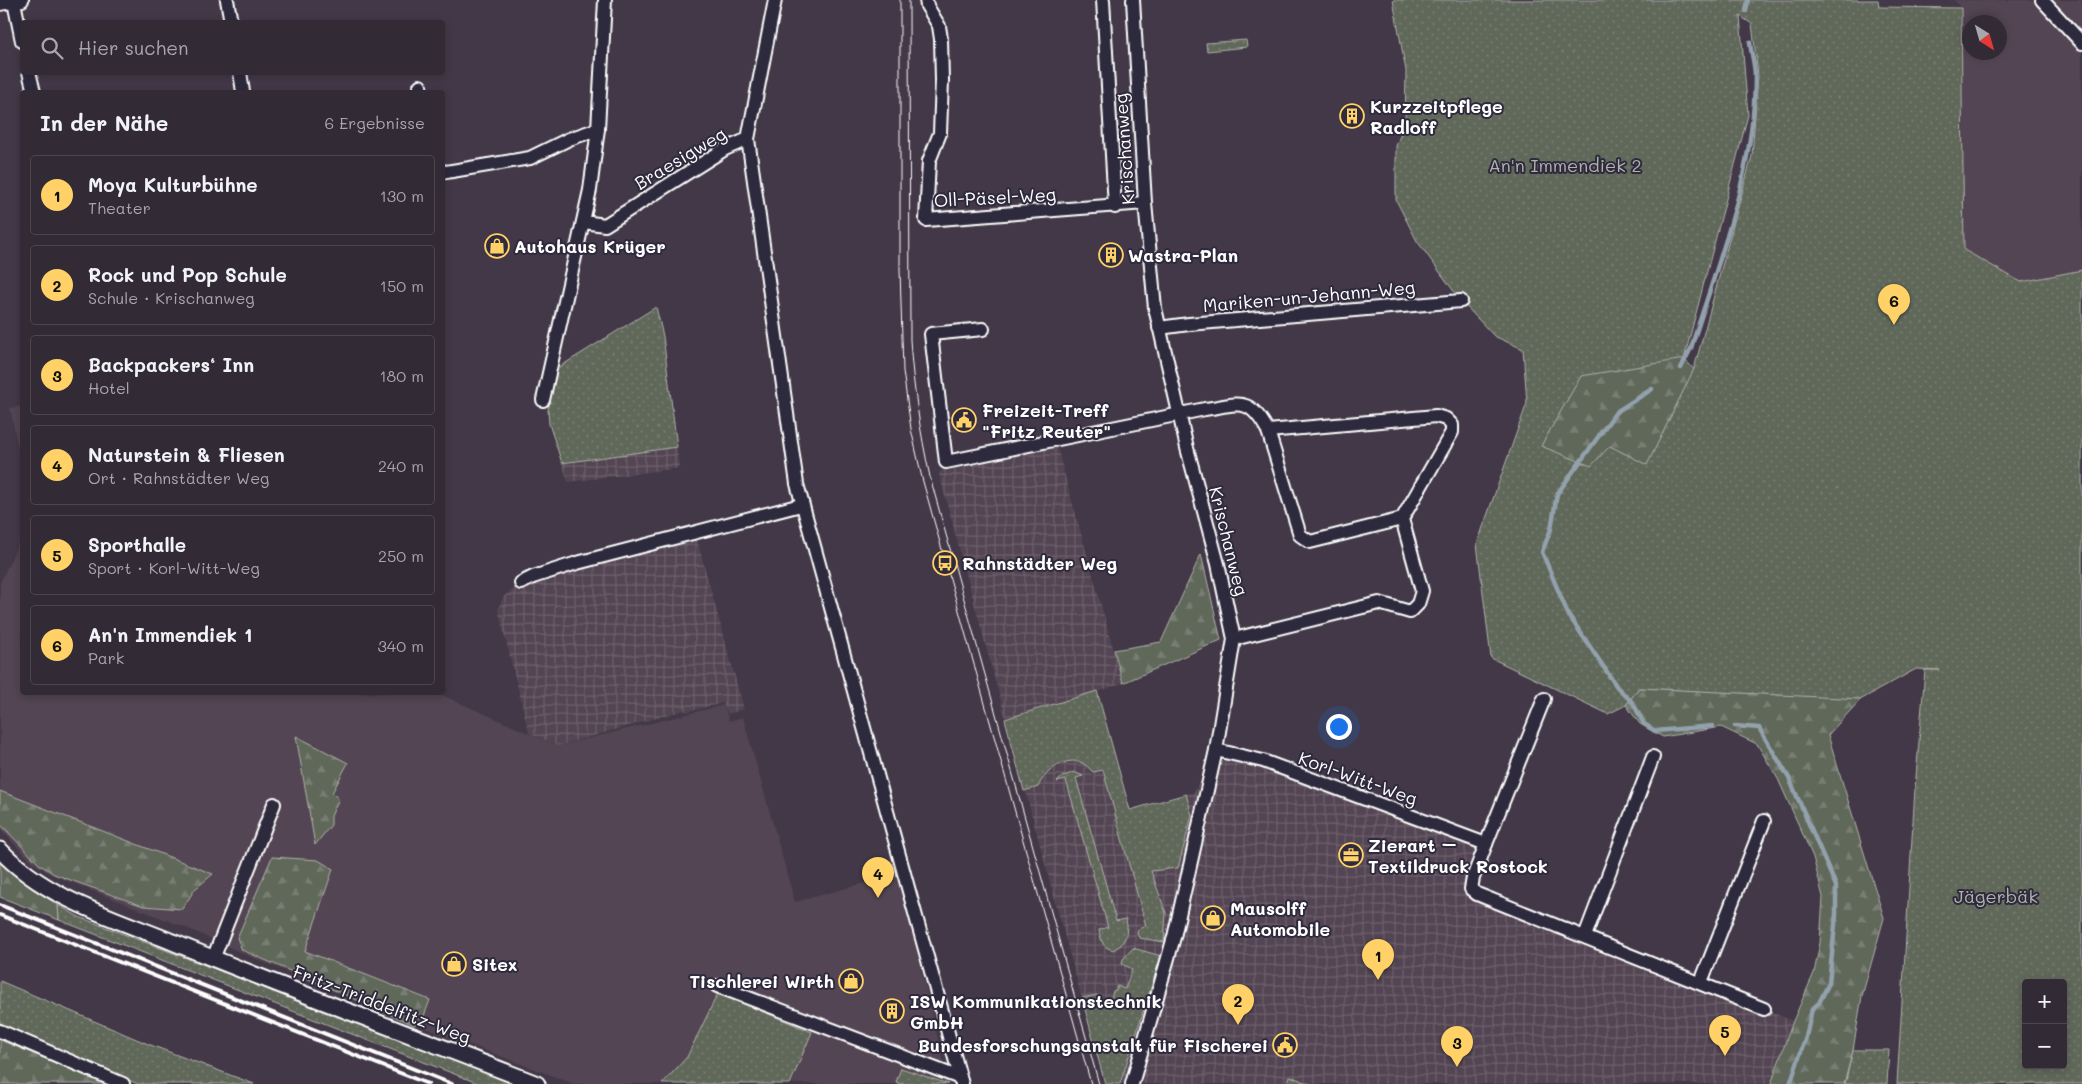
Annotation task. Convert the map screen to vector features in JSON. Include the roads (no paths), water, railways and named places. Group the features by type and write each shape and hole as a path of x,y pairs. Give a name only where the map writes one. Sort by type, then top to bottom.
{"street":[{"path":"227,0 231,20"},
{"path":"542,400 590,190 598,129 605,0"},
{"name":"Braesigweg","path":"584,222 605,225 725,149 748,139 775,0"},
{"name":"Oll-Päsel-Weg","path":"926,0 927,6 939,26 942,80 940,132 929,161 926,220 1115,207 1145,203"},
{"path":"1103,0 1115,207"},
{"name":"Krischanweg","path":"1132,0 1154,308 1189,456 1218,564 1234,639 1216,750 1174,937 1132,1084"},
{"path":"2042,0 2082,43"},
{"path":"0,4 18,1 20,21"},
{"path":"30,75 34,90"},
{"path":"240,75 243,90"},
{"path":"445,172 530,158 569,139 598,129"},
{"path":"748,139 790,444 801,505 961,1081"},
{"name":"Mariken-un-Jehann-Weg","path":"1159,328 1461,301"},
{"path":"983,329 931,334 946,462 1237,404 1248,406 1259,414 1268,431 1300,535 1310,542 1402,519"},
{"path":"1234,639 1379,603 1410,612 1418,604 1422,591 1402,519 1452,432 1452,424 1446,419 1436,416 1268,431"},
{"path":"520,583 532,577 577,563 801,505"},
{"path":"1544,700 1486,844 1473,878 1471,889 1477,894 1701,982 1764,1009"},
{"name":"Korl-Witt-Weg","path":"1216,750 1263,762 1486,844"},
{"path":"1585,936 1653,757"},
{"path":"213,959 274,804"},
{"path":"1701,982 1764,821"},
{"name":"Fritz-Triddelfitz-Weg","path":"0,850 41,885 82,905 213,959 538,1084"},
{"path":"717,986 961,1081"},
{"path":"0,1031 123,1084"}],"waterway":[{"path":"1746,11 1748,0"},
{"path":"1681,368 1691,348 1713,282 1734,214 1742,180 1749,146 1753,111 1755,72 1750,42"},
{"path":"1652,389 1616,412 1557,494 1551,529 1542,552 1568,614 1617,687 1633,703 1644,724 1655,731 1713,726"},
{"path":"1735,726 1759,728 1789,778 1836,886 1836,915 1829,983 1819,1003 1812,1009 1806,1037 1790,1084"}],"tram line":[{"path":"900,0 900,270 903,371 911,429 922,478 1091,1084"},
{"path":"909,0 910,340 920,426 930,477 1099,1084"}],"railway":[{"path":"0,905 452,1084"},
{"path":"0,915 428,1084"}],"place":[{"name":"Kurzzeitpflege Radloff","path":"1352,116"},
{"name":"Autohaus Krüger","path":"497,246"},
{"name":"Wastra-Plan","path":"1111,255"},
{"name":"An'n Immendiek 1","path":"1894,325"},
{"name":"Freizeit-Treff \"Fritz Reuter\"","path":"964,420"},
{"name":"Rahnstädter Weg","path":"945,563"},
{"name":"Zierart – Textildruck Rostock","path":"1351,855"},
{"name":"Naturstein & Fliesen","path":"878,898"},
{"name":"Mausolff Automobile","path":"1213,918"},
{"name":"Sitex","path":"454,964"},
{"name":"Moya Kulturbühne","path":"1378,980"},
{"name":"Tischlerei Wirth","path":"851,981"},
{"name":"ISW Kommunikationstechnik GmbH","path":"892,1011"},
{"name":"Rock und Pop Schule","path":"1238,1025"},
{"name":"Bundesforschungsanstalt für Fischerei","path":"1285,1045"},
{"name":"Sporthalle","path":"1725,1056"},
{"name":"Backpackers‘ Inn","path":"1457,1067"}],"park label":[{"name":"An'n Immendiek 2","path":"1565,165"},
{"name":"Jägerbäk","path":"1996,896"}]}
